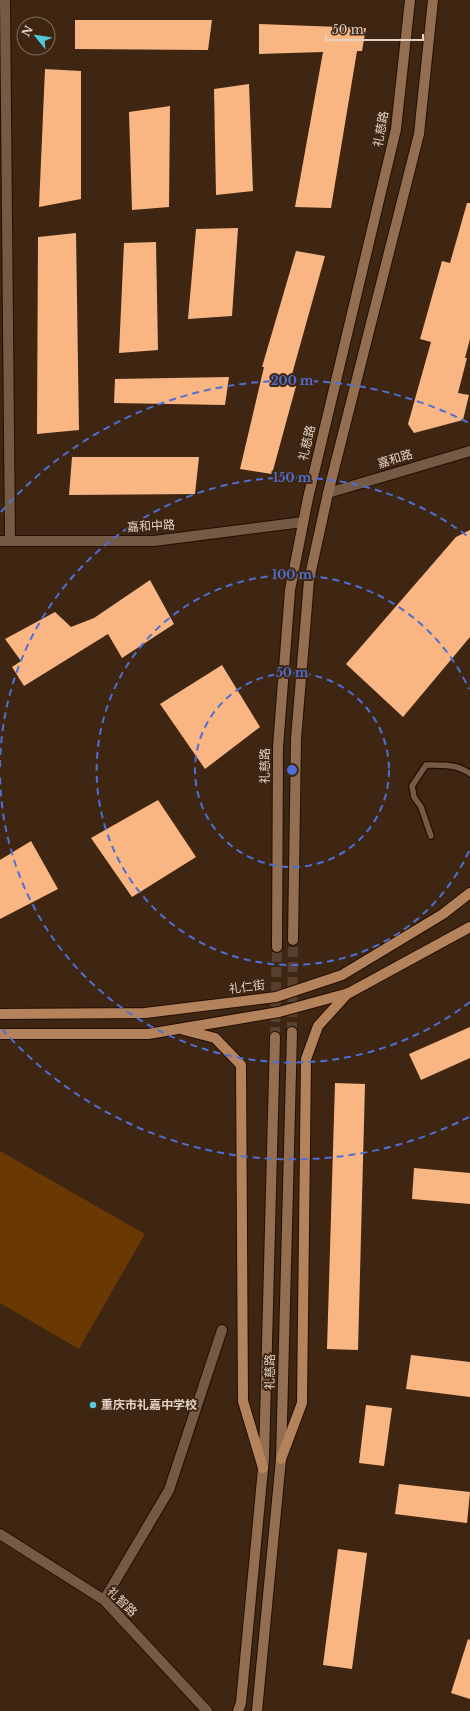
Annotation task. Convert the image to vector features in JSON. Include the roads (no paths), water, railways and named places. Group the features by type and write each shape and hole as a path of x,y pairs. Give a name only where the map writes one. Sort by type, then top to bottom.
{"main road":[{"name":"礼慈路","path":"277,946 278,747 290,590 303,522 396,129 410,0"},
{"path":"294,940 296,739 309,580 328,493 419,134 432,0"},
{"name":"礼仁街","path":"0,1014 145,1013 276,997 342,975 443,914 470,893"},
{"path":"0,1034 148,1034 279,1012 349,992 470,927"},
{"path":"281,1459 302,1403 306,1059 318,1026 349,992"},
{"path":"180,1029 215,1038 241,1065 243,1401 263,1468"},
{"name":"礼慈路","path":"256,1711 281,1459 292,1032"},
{"name":"礼慈路","path":"238,1711 241,1703 263,1468 275,1037"}],"street":[{"path":"5,0 5,541"},
{"name":"嘉和路","path":"328,493 470,451"},
{"name":"嘉和中路","path":"5,541 154,541 303,522"},
{"path":"104,1600 169,1490 222,1330"},
{"name":"礼智路","path":"0,1534 104,1600 208,1711"}],"lane":[{"path":"431,836 421,807 414,797 412,786 426,765 464,768 470,774"}],"tunnel":[{"path":"292,1032 293,940"},
{"path":"275,1037 277,947"}],"place":[{"name":"重庆市礼嘉中学校","path":"93,1405"}]}
